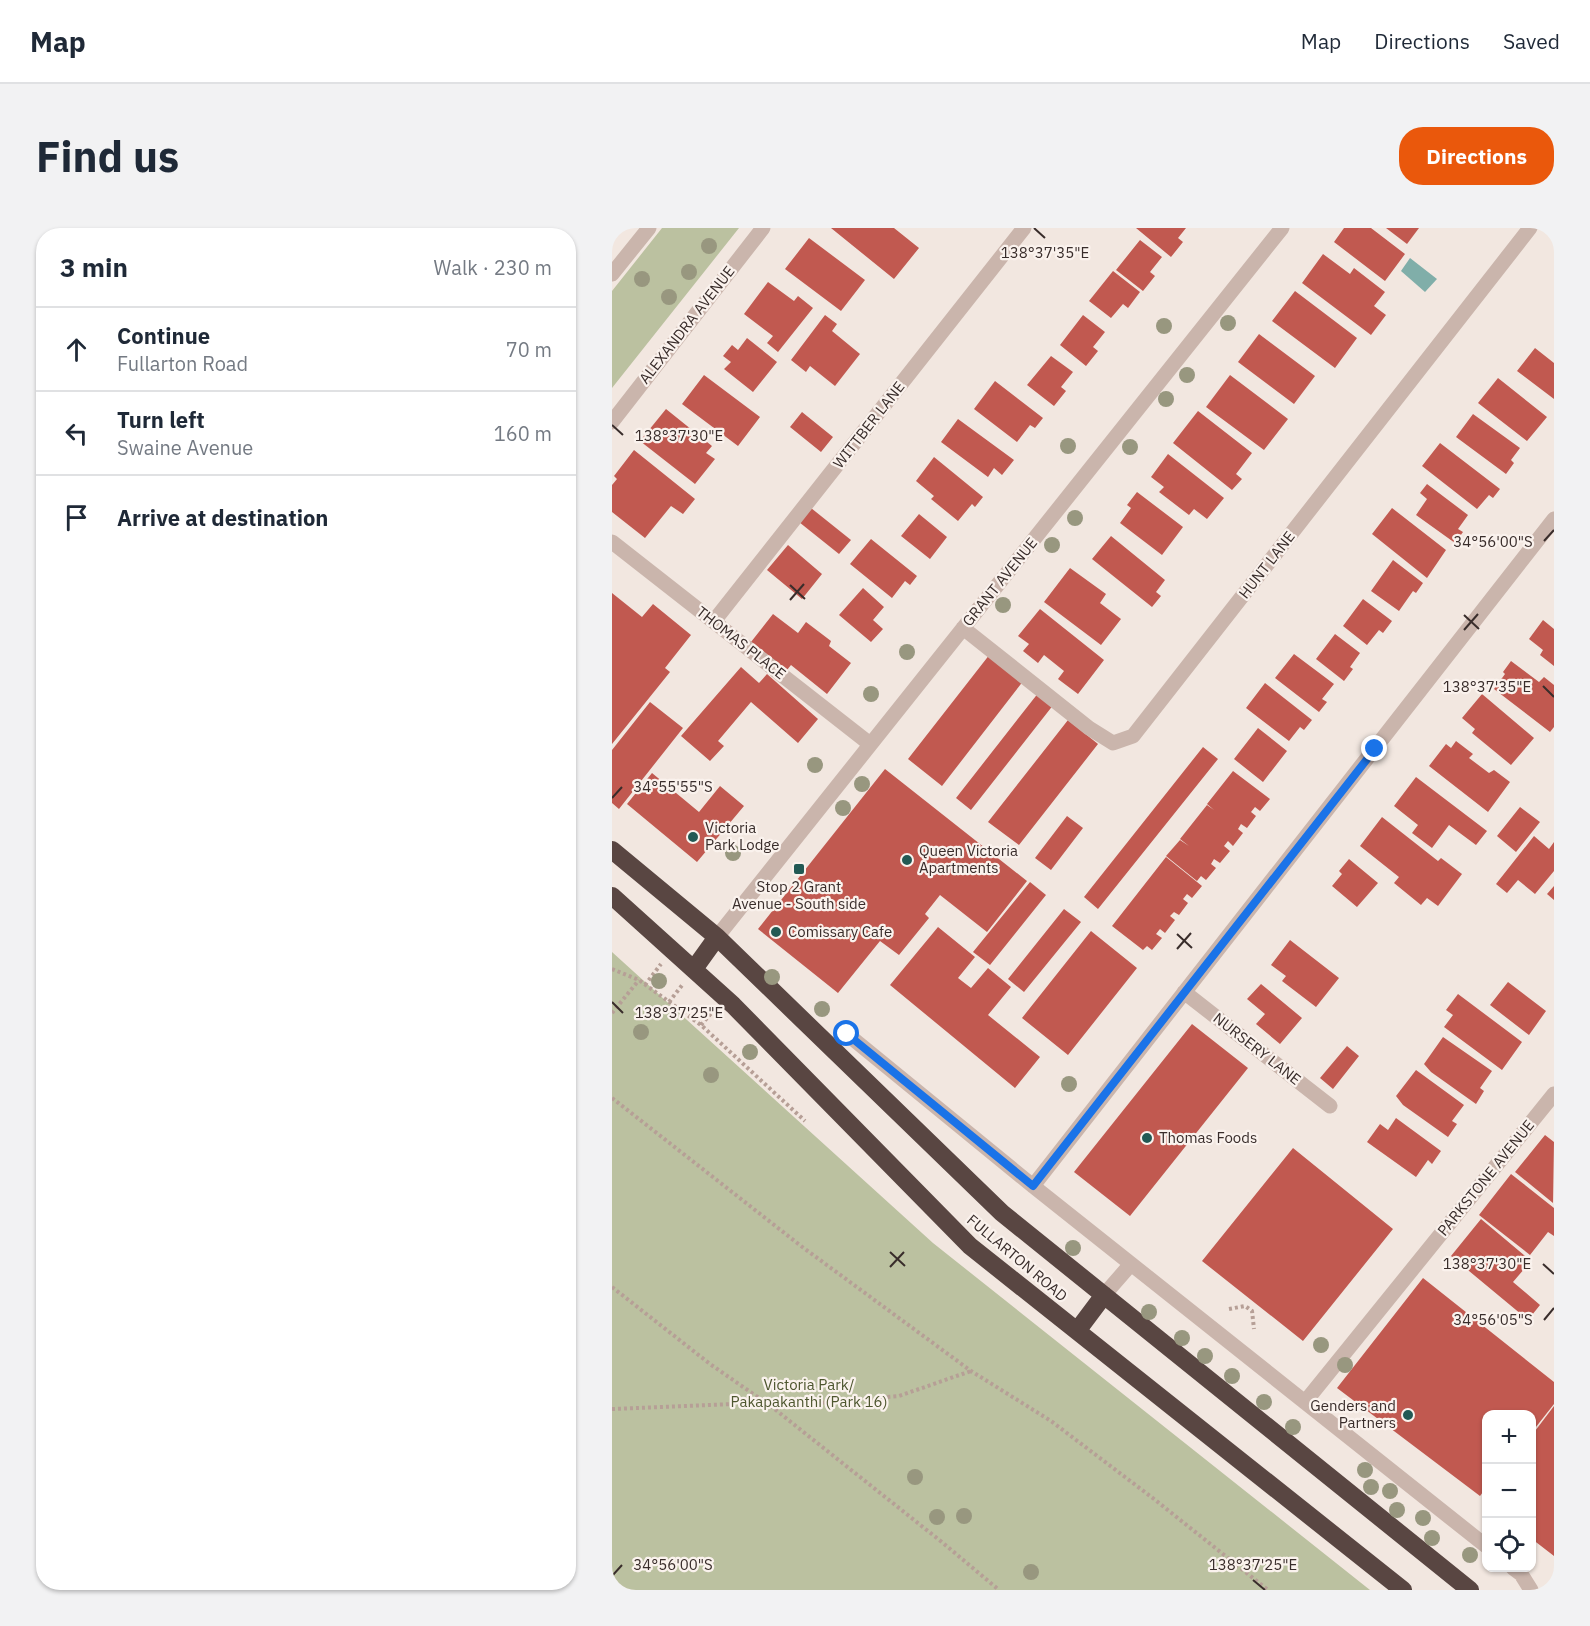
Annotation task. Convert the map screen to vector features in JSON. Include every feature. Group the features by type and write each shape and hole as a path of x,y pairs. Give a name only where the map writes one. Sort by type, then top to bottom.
{"highway":[{"name":"FULLARTON ROAD","path":"612,850 717,937 1002,1214 1470,1590"},
{"name":"FULLARTON ROAD","path":"612,896 733,1005 970,1246 1403,1590"},
{"path":"694,969 717,937"},
{"path":"1077,1330 1104,1295"}],"street":[{"path":"612,274 649,228"},
{"name":"ALEXANDRA AVENUE","path":"612,422 762,228"},
{"name":"WITTBER LANE","path":"714,621 1024,228"},
{"name":"GRANT AVENUE","path":"717,937 1282,228"},
{"name":"HUNT LANE","path":"963,628 1089,728 1113,743 1133,736 1530,228"},
{"path":"1033,1186 1554,519"},
{"name":"THOMAS PLACE","path":"612,542 870,744"},
{"name":"NURSERY LANE","path":"1184,992 1330,1106"},
{"path":"847,1034 1033,1186 1482,1543"},
{"name":"PARKSTONE AVENUE","path":"1305,1402 1554,1094"},
{"path":"1104,1295 1131,1264"},
{"path":"1518,1572 1531,1590"}],"path":[{"path":"645,985 662,962"},
{"path":"612,969 639,980 701,1024 806,1121"},
{"path":"612,1013 639,980"},
{"path":"701,1024 714,1010"},
{"path":"612,1098 801,1246 971,1371 1051,1421 1154,1498 1268,1590"},
{"path":"612,1287 710,1364 772,1407 999,1590"},
{"path":"1229,1309 1245,1305 1252,1311 1254,1329"},
{"path":"612,1409 735,1404 772,1407 898,1396 971,1371"}],"green space":[{"path":"662,228 739,228 612,388 612,291"},
{"name":"Victoria Park/ Pakapakanthi (Park 16)","path":"612,952 933,1243 1370,1590 612,1590"}],"water":[{"path":"1410,258 1437,279 1425,292 1401,271"}],"building":[{"path":"831,228 894,228 919,248 894,279"},
{"path":"1136,228 1186,228 1178,238 1183,242 1171,257"},
{"path":"1344,228 1371,228 1405,254 1385,281 1334,242"},
{"path":"1386,228 1419,228 1407,244"},
{"path":"809,238 865,280 841,311 785,269"},
{"path":"1140,240 1162,257 1150,272 1155,276 1143,291 1116,270"},
{"path":"1323,254 1350,274 1354,268 1385,292 1374,306 1386,315 1371,335 1302,283"},
{"path":"1113,271 1140,292 1128,308 1123,304 1111,318 1089,301"},
{"path":"768,282 794,301 798,296 813,308 778,352 767,343 773,336 744,314"},
{"path":"1295,291 1357,338 1335,368 1272,321"},
{"path":"825,315 837,324 832,331 860,354 835,386 810,366 806,372 791,360"},
{"path":"1083,315 1105,332 1093,347 1098,351 1086,366 1060,345"},
{"path":"1259,334 1315,376 1294,404 1238,362"},
{"path":"747,338 777,362 753,392 724,369 731,362 723,356 732,345 738,350"},
{"path":"1535,348 1554,363 1554,399 1517,371"},
{"path":"1051,356 1073,372 1061,387 1066,391 1054,406 1027,385"},
{"path":"704,375 760,417 738,446 682,404"},
{"path":"1230,375 1288,419 1264,450 1206,407"},
{"path":"1498,378 1547,417 1527,441 1478,403"},
{"path":"995,381 1043,418 1035,428 1030,425 1017,442 974,409"},
{"path":"666,409 712,446 706,453 715,459 695,484 640,441"},
{"path":"1198,411 1252,453 1236,474 1242,479 1232,490 1173,443"},
{"path":"802,412 833,437 821,452 790,427"},
{"path":"1473,414 1520,448 1511,460 1514,463 1506,474 1456,437"},
{"path":"958,419 1014,460 1002,475 994,468 988,477 941,442"},
{"path":"1440,443 1500,489 1493,498 1489,495 1477,509 1422,466"},
{"path":"634,450 695,499 683,514 671,506 645,538 612,512 612,485 617,479 614,476"},
{"path":"1168,454 1224,498 1207,519 1194,509 1189,515 1159,492 1164,487 1151,477"},
{"path":"934,457 983,497 975,507 972,504 958,521 931,499 934,496 916,481"},
{"path":"1427,484 1468,515 1458,529 1463,532 1455,543 1416,515 1427,499 1420,493"},
{"path":"1137,492 1183,527 1162,555 1120,523 1131,508 1127,505"},
{"path":"811,508 851,540 839,554 799,522"},
{"path":"1392,508 1446,550 1427,578 1372,534"},
{"path":"919,514 947,537 930,559 901,536"},
{"path":"1111,536 1165,580 1156,592 1161,596 1152,607 1092,559"},
{"path":"871,539 917,576 910,585 905,581 892,598 850,564"},
{"path":"788,545 822,574 802,599 767,570"},
{"path":"1393,560 1423,583 1416,593 1413,591 1399,611 1371,591"},
{"path":"1070,568 1106,594 1100,603 1121,619 1101,645 1044,602"},
{"path":"863,588 884,607 873,620 883,629 871,642 839,615"},
{"path":"612,593 642,617 653,604 691,635 665,668 670,672 612,744"},
{"path":"1363,599 1392,621 1383,633 1379,630 1367,645 1343,626"},
{"path":"1040,609 1104,660 1078,694 1058,679 1064,671 1044,655 1038,663 1023,651 1029,644 1018,636"},
{"path":"773,614 798,633 806,622 831,641 829,646 851,663 827,694 791,665 787,670 751,642"},
{"path":"1543,620 1554,629 1554,666 1540,655 1543,650 1529,639"},
{"path":"1335,634 1360,653 1350,667 1353,669 1344,681 1316,659"},
{"path":"990,654 1024,680 942,786 908,759"},
{"path":"1294,654 1334,684 1322,699 1327,702 1319,712 1275,678"},
{"path":"1511,661 1539,682 1544,677 1554,685 1554,727 1550,732 1494,689"},
{"path":"741,667 759,683 767,674 818,719 798,743 751,702 718,741 724,746 710,761 681,736"},
{"path":"1265,683 1312,720 1304,730 1300,727 1289,741 1246,708"},
{"path":"1039,692 1054,704 971,810 956,798"},
{"path":"1482,694 1534,738 1511,765 1472,733 1475,729 1462,718"},
{"path":"650,702 683,728 619,809 612,803 612,750"},
{"path":"1068,720 1098,744 1019,845 988,822"},
{"path":"1258,728 1287,751 1263,782 1234,759"},
{"path":"1456,741 1473,754 1469,758 1489,773 1494,770 1510,782 1488,812 1429,766 1446,744 1451,748"},
{"path":"1203,747 1218,759 1098,909 1084,897"},
{"name":"Queen Victoria Apartments","path":"885,769 1027,881 987,932 940,895 925,914 929,918 899,955 880,941 838,993 758,929"},
{"path":"1233,771 1270,799 1260,811 1255,807 1251,812 1256,816 1247,828 1241,824 1238,829 1243,833 1233,846 1228,841 1224,846 1230,851 1220,863 1214,859 1211,864 1216,868 1206,880 1201,876 1197,881 1166,856 1180,840 1189,846 1180,839 1207,805 1214,810 1207,804"},
{"name":"Victoria Park Lodge","path":"652,773 699,812 720,786 744,806 697,862 627,804"},
{"path":"1416,777 1487,831 1476,845 1449,825 1432,848 1412,833 1418,825 1394,806"},
{"path":"1520,807 1540,822 1516,852 1497,836"},
{"path":"1067,816 1083,828 1051,870 1035,858"},
{"path":"1382,817 1438,861 1441,858 1462,874 1438,906 1427,898 1421,905 1394,883 1399,877 1360,846"},
{"path":"1534,836 1549,849 1554,842 1554,871 1535,894 1518,880 1507,893 1496,884"},
{"path":"1166,857 1202,886 1192,898 1187,894 1183,899 1188,903 1179,915 1174,912 1170,916 1175,920 1165,933 1160,929 1156,934 1162,938 1152,950 1147,946 1143,950 1112,926"},
{"path":"1349,859 1378,883 1357,907 1332,886 1342,874 1339,871"},
{"path":"1030,882 1046,895 990,965 973,952"},
{"path":"1554,886 1554,900 1547,894"},
{"path":"1064,909 1081,922 1024,992 1008,979"},
{"path":"938,927 975,957 958,978 971,988 988,968 1011,987 988,1015 1040,1057 1015,1088 890,985"},
{"path":"1091,931 1137,968 1068,1055 1022,1018"},
{"path":"1290,940 1339,978 1316,1007 1282,981 1286,976 1271,965"},
{"path":"1508,982 1546,1011 1529,1035 1490,1005"},
{"path":"1261,984 1302,1018 1280,1044 1256,1024 1265,1014 1247,999"},
{"path":"1458,994 1522,1042 1502,1070 1444,1027 1453,1015 1446,1010"},
{"name":"Thomas Foods","path":"1192,1024 1248,1068 1130,1216 1074,1172"},
{"path":"1443,1037 1492,1071 1480,1088 1484,1091 1476,1104 1431,1072 1424,1064"},
{"path":"1347,1046 1359,1056 1333,1089 1320,1078"},
{"path":"1416,1070 1464,1105 1452,1121 1457,1124 1448,1137 1403,1105 1396,1096"},
{"path":"1396,1118 1441,1151 1432,1164 1428,1160 1416,1177 1367,1142 1380,1124 1388,1130"},
{"path":"1545,1135 1554,1142 1553,1203 1515,1172"},
{"path":"1293,1148 1393,1229 1303,1341 1202,1261"},
{"path":"1511,1174 1554,1208 1554,1236 1548,1232 1530,1255 1479,1215"},
{"path":"1481,1219 1531,1261 1513,1282 1540,1305 1528,1320 1451,1256"},
{"path":"1423,1278 1554,1382 1554,1404 1536,1427 1536,1410 1482,1410 1482,1493 1480,1496 1337,1388"},
{"path":"1554,1406 1554,1556 1536,1542 1536,1430"}],"place":[{"name":"Victoria Park Lodge","path":"693,837"},
{"name":"Queen Victoria Apartments","path":"907,860"},
{"name":"Stop 2 Grant Avenue - South side","path":"799,869"},
{"name":"Comissary Cafe","path":"776,932"},
{"name":"Thomas Foods","path":"1147,1138"},
{"name":"Genders and Partners","path":"1408,1415"}],"route":[{"path":"847,1034 1033,1186 1375,749"}]}
